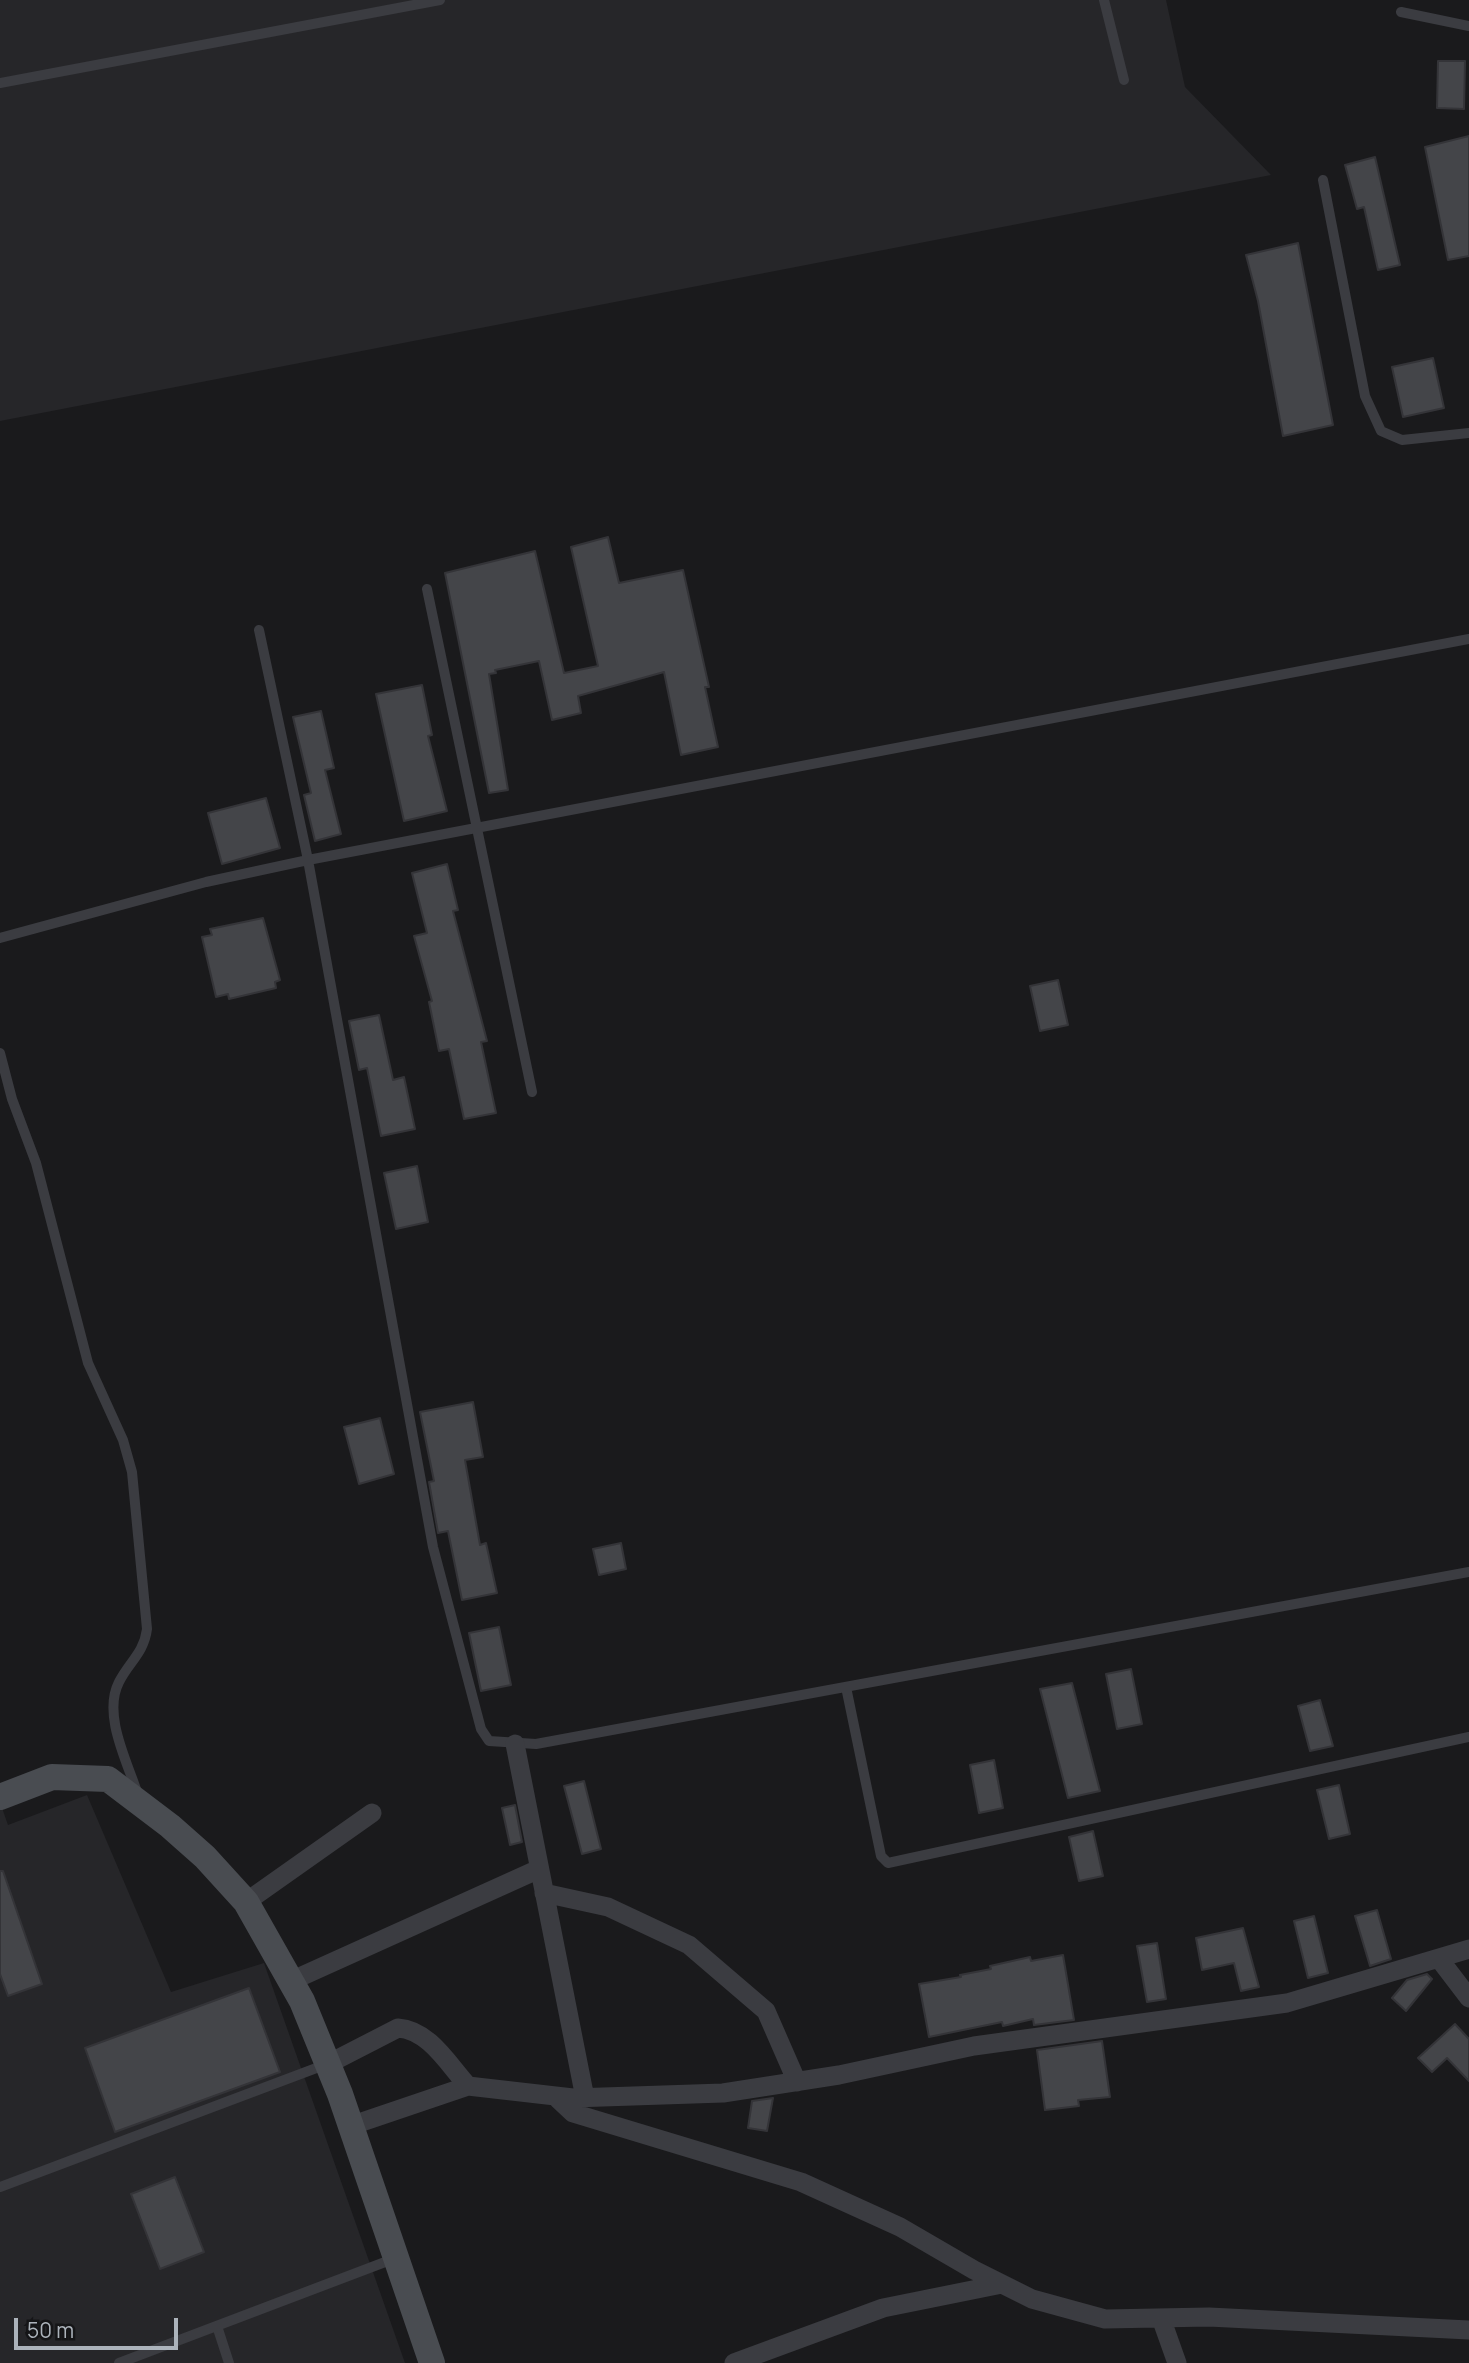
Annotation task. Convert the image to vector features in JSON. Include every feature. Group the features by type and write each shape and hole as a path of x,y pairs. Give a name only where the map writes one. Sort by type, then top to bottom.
{"street":[{"path":"515,1744 585,2098"},
{"path":"0,1797 52,1777 108,1780 205,1857 246,1902 291,1981 328,2064 432,2363"},
{"path":"246,1902 372,1813"},
{"path":"291,1981 539,1869"},
{"path":"544,1893 608,1906 690,1945 766,2011 797,2081"},
{"path":"350,2126 468,2086 585,2098 723,2093 974,2046 1287,2003 1440,1960 1469,1949"},
{"path":"1440,1960 1469,1998"},
{"path":"328,2064 398,2028 410,2029 422,2034 468,2086"},
{"path":"556,2097 573,2113 801,2182 900,2227 1032,2299 1105,2319 1209,2317 1469,2330"},
{"path":"734,2363 760,2358 883,2308 1002,2284"},
{"path":"1161,2318 1177,2363"}],"lane":[{"path":"0,83 440,0"},
{"path":"1104,0 1124,80"},
{"path":"1401,12 1469,26"},
{"path":"1323,180 1365,396 1381,431 1402,440 1469,433"},
{"path":"427,589 475,830 532,1091"},
{"path":"259,630 308,860 433,1547 481,1729 489,1741 536,1744 1469,1572"},
{"path":"0,938 206,882 308,860 1469,639"},
{"path":"0,1053 12,1099 36,1163 88,1363 122,1440 132,1472 147,1629 145,1644 118,1682 114,1702 117,1730 141,1804"},
{"path":"0,1103 12,1099"},
{"path":"846,1687 881,1856 888,1863 1469,1737"},
{"path":"0,2187 328,2064"},
{"path":"119,2363 394,2259"},
{"path":"217,2326 229,2363"}],"shaded area":[{"path":"0,0 1166,0 1185,87 1271,175 0,421"},
{"path":"87,1795 171,1992 264,1963 405,2363 0,2363 0,1802 8,1825"}],"building":[{"path":"1438,61 1465,61 1464,109 1437,108"},
{"path":"1469,136 1469,256 1448,260 1425,147"},
{"path":"1375,157 1400,265 1378,270 1364,207 1357,209 1345,165"},
{"path":"1298,243 1333,425 1283,436 1258,301 1246,255"},
{"path":"1433,358 1444,408 1403,417 1392,367"},
{"path":"608,537 619,583 683,570 709,687 705,687 718,747 681,755 664,672 578,696 581,713 552,720 539,661 495,670 496,673 489,674 508,790 489,793 445,573 535,551 564,673 598,666 571,547"},
{"path":"422,685 432,735 428,736 447,811 404,821 376,694"},
{"path":"321,711 334,768 325,770 341,834 315,841 304,795 311,793 293,717"},
{"path":"266,798 280,848 222,864 208,813"},
{"path":"447,864 458,910 453,911 487,1041 481,1042 496,1113 464,1119 449,1049 439,1051 429,1002 432,1001 414,936 427,933 412,873"},
{"path":"263,918 280,980 275,982 276,988 229,999 228,994 216,997 202,937 212,935 210,929"},
{"path":"1058,980 1068,1025 1040,1031 1030,986"},
{"path":"379,1015 393,1080 404,1077 415,1129 381,1136 367,1068 359,1070 349,1021"},
{"path":"417,1166 428,1222 396,1229 384,1173"},
{"path":"473,1402 483,1457 465,1460 480,1545 486,1543 497,1593 462,1600 448,1531 438,1533 429,1482 434,1481 420,1412"},
{"path":"380,1418 394,1474 359,1484 344,1427"},
{"path":"621,1543 626,1569 599,1575 593,1549"},
{"path":"499,1627 511,1685 481,1691 469,1633"},
{"path":"1131,1669 1142,1724 1117,1729 1106,1674"},
{"path":"1072,1683 1100,1791 1068,1798 1040,1689"},
{"path":"1320,1700 1333,1746 1310,1751 1298,1706"},
{"path":"994,1760 1003,1808 979,1813 970,1765"},
{"path":"584,1781 601,1849 582,1854 564,1786"},
{"path":"1339,1785 1350,1834 1329,1839 1317,1790"},
{"path":"515,1805 522,1842 510,1845 502,1808"},
{"path":"1093,1831 1103,1876 1079,1881 1069,1837"},
{"path":"0,1871 3,1871 42,1984 8,1996 0,1974"},
{"path":"1377,1910 1391,1959 1370,1966 1355,1916"},
{"path":"1314,1916 1328,1973 1308,1978 1294,1921"},
{"path":"1243,1928 1259,1987 1241,1991 1234,1963 1202,1970 1196,1938"},
{"path":"1157,1943 1166,1999 1147,2002 1137,1946"},
{"path":"1063,1955 1074,2020 1034,2025 1033,2019 1003,2026 1002,2022 929,2037 919,1984 961,1977 960,1975 991,1969 990,1966 1030,1957 1031,1961"},
{"path":"1427,1974 1432,1979 1406,2011 1392,1998 1407,1980"},
{"path":"249,1988 280,2072 115,2132 85,2048"},
{"path":"1455,2024 1469,2039 1469,2081 1447,2058 1432,2072 1418,2058"},
{"path":"1102,2041 1110,2097 1078,2100 1079,2106 1045,2110 1037,2050"},
{"path":"773,2098 767,2131 748,2128 752,2101"},
{"path":"175,2177 204,2252 160,2269 131,2194"}]}
